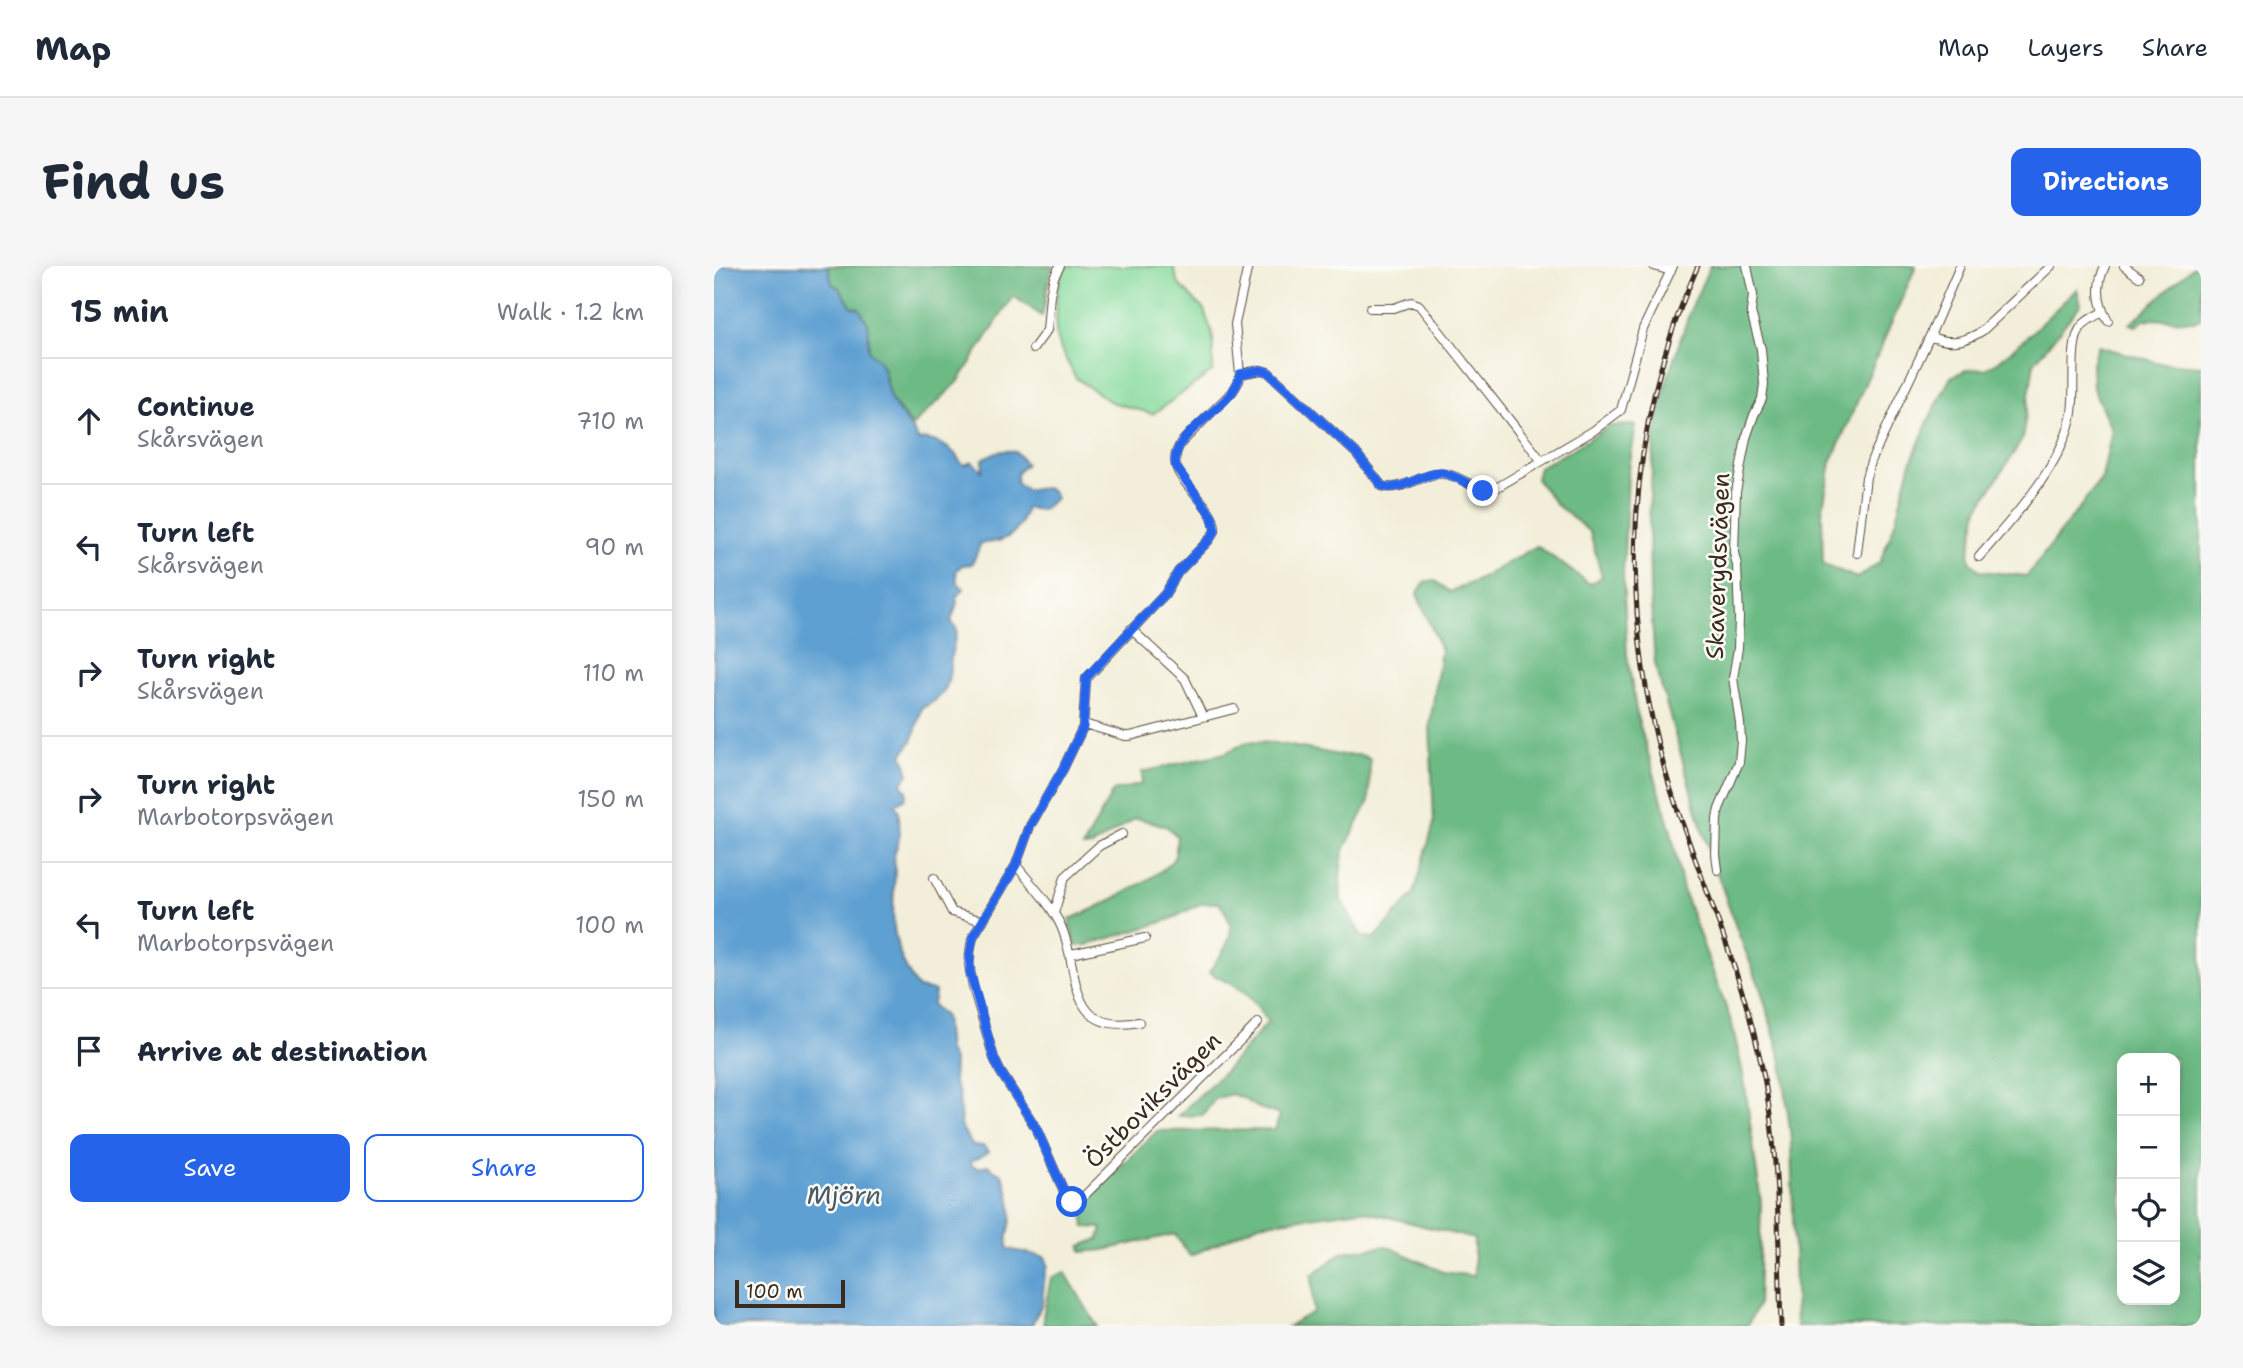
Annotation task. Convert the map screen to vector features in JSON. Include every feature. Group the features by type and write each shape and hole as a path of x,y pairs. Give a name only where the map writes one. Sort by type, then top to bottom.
{"street":[{"path":"1033,349 1047,330 1050,295 1060,266"},
{"path":"934,878 952,912 983,921 1016,865 1030,826 1063,769 1084,724 1086,678 1165,594 1178,572 1215,531 1212,516 1180,473 1174,460 1176,450 1182,442 1233,391 1239,381 1234,324 1248,266"},
{"path":"1240,374 1261,370 1268,372 1356,453 1378,482 1387,488 1438,473 1449,475 1477,489 1491,491 1593,432 1620,410 1643,329 1672,268 1654,266"},
{"name":"Skaverydsvägen","path":"1718,870 1717,819 1739,762 1741,741 1733,678 1739,627 1737,565 1734,553 1736,492 1746,438 1764,393 1764,366 1751,312 1753,295 1747,266"},
{"path":"1857,553 1866,477 1872,459 1960,266"},
{"path":"1930,336 1956,342 1982,331 2051,266"},
{"path":"2105,266 2099,291 2103,312 2108,321"},
{"path":"2124,266 2139,277"},
{"path":"1370,308 1394,308 1411,302 1419,305 1541,460"},
{"path":"1979,557 2037,485 2063,444 2071,418 2076,337 2084,323 2103,312"},
{"path":"1131,629 1185,679 1203,717"},
{"path":"1084,724 1130,736 1234,709"},
{"path":"1054,913 1065,877 1099,846 1122,834"},
{"path":"1016,865 1054,913 1071,954 1079,998 1087,1010 1098,1019 1119,1026 1139,1023"},
{"name":"Östboviksvägen","path":"983,921 973,937 970,964 973,986 994,1058 1036,1128 1069,1200 1075,1202 1083,1197 1258,1023"},
{"path":"1071,954 1145,937"}],"green space":[{"path":"828,266 1053,266 1042,316 1013,296 958,382 912,426 890,398 884,369 869,352 868,324 840,289 832,284"},
{"path":"1067,266 1173,266 1178,283 1204,310 1213,336 1213,371 1153,414 1111,402 1076,378 1056,334 1057,290"},
{"path":"1710,266 1916,266 1831,462 1822,513 1823,564 1857,578 1880,562 1894,526 1910,465 1929,419 1951,377 1966,370 1985,369 1999,361 2077,289 2081,304 2034,363 2022,440 1978,509 1969,553 1971,563 1981,571 2027,576 2102,478 2112,430 2093,388 2092,363 2098,346 2160,363 2201,366 2201,1326 1796,1326 1791,1139 1782,1062 1760,987 1703,832 1655,664 1650,591 1649,511 1655,433 1665,386 1690,311"},
{"path":"2194,266 2201,266 2201,319 2146,319 2136,326 2130,324"},
{"path":"1636,425 1628,475 1623,574 1627,655 1637,716 1671,831 1683,890 1732,1024 1744,1079 1761,1203 1758,1305 1747,1326 1288,1326 1313,1312 1312,1275 1343,1252 1387,1246 1443,1272 1474,1276 1474,1239 1361,1210 1259,1224 1190,1256 1175,1234 1104,1250 1082,1252 1081,1246 1099,1239 1102,1228 1084,1227 1083,1205 1157,1131 1275,1130 1280,1115 1256,1107 1231,1094 1215,1099 1203,1115 1178,1116 1228,1068 1268,1022 1245,994 1209,972 1229,939 1230,922 1219,903 1202,903 1171,919 1076,946 1070,919 1142,883 1168,865 1175,856 1177,836 1166,826 1136,818 1092,846 1083,847 1113,791 1142,784 1142,772 1225,753 1247,742 1275,743 1339,755 1361,755 1370,759 1369,801 1343,852 1340,877 1341,900 1362,937 1375,938 1414,894 1434,823 1430,724 1441,650 1417,594 1425,582 1434,580 1450,592 1478,580 1537,546 1590,584 1602,577 1590,532 1557,505 1536,479 1539,467 1610,426"},
{"path":"1065,1272 1097,1326 1044,1326 1043,1317 1051,1278"}],"water":[{"name":"Mjörn","path":"714,266 828,266 832,284 840,289 852,307 859,308 868,324 869,352 880,362 890,397 918,440 940,443 952,451 964,465 972,462 982,471 983,459 1003,451 1016,452 1026,464 1017,473 1017,484 1027,490 1046,488 1053,492 1056,498 1042,510 1026,508 1020,524 1011,535 998,541 981,543 972,564 962,565 956,571 957,582 964,589 956,597 957,604 951,621 957,630 948,683 938,699 922,708 913,739 902,755 908,774 901,784 907,791 905,798 895,805 899,811 899,832 893,858 893,915 899,951 918,988 935,991 932,1004 945,1017 948,1051 954,1062 953,1081 959,1094 961,1127 973,1146 983,1146 988,1152 970,1161 971,1166 980,1168 988,1165 1004,1178 1011,1209 1008,1249 1045,1257 1048,1265 1042,1304 1031,1326 714,1326"}],"railway":[{"path":"1698,266 1673,328 1655,391 1643,456 1636,522 1636,588 1641,654 1652,720 1669,784 1729,952 1759,1054 1771,1121 1777,1189 1781,1326"}],"route":[{"path":"1072,1202 1066,1196 1045,1144 994,1058 973,986 971,945 973,937 1016,865 1030,826 1063,769 1083,727 1086,678 1165,594 1178,572 1215,531 1212,516 1176,467 1176,450 1233,391 1240,374 1265,370 1356,453 1382,486 1398,486 1438,473 1449,475 1483,491"}]}
